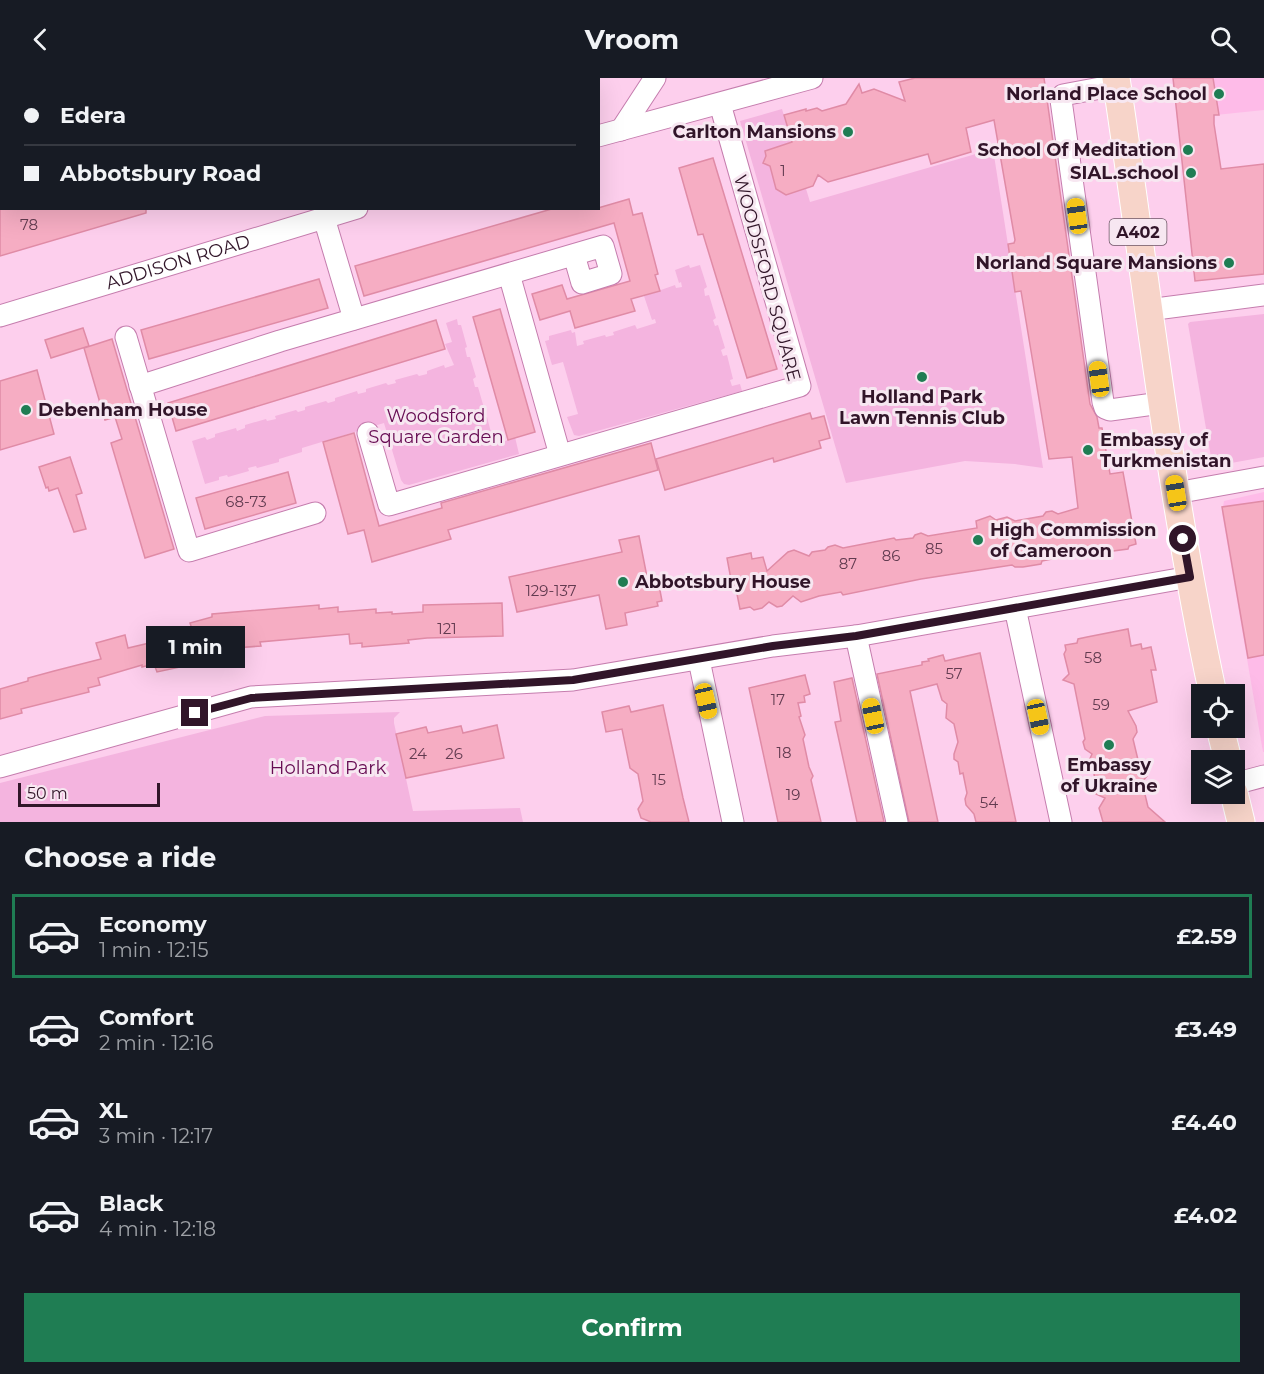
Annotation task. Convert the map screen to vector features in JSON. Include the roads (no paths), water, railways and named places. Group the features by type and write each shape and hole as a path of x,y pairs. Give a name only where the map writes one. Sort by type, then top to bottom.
{"main road":[{"name":"A402","path":"1117,81 1161,403 1190,577 1211,684"},
{"path":"1237,804 1241,822"}],"street":[{"path":"621,130 655,78"},
{"path":"600,135 812,78"},
{"path":"1117,81 1063,95 1061,100 1105,408 1110,410 1161,403"},
{"name":"WOODSFORD SQUARE","path":"368,433 389,505 800,386 720,104"},
{"name":"ADDISON ROAD","path":"0,316 350,210"},
{"path":"324,218 354,319"},
{"path":"140,386 354,319 574,255"},
{"path":"508,274 560,455"},
{"path":"1148,310 1264,295"},
{"path":"126,337 189,551 315,513"},
{"path":"1176,493 1264,477"},
{"path":"0,767 251,698 557,681 699,660 773,646 856,636 1190,577"},
{"path":"1015,608 1061,822"},
{"path":"856,636 897,822"},
{"path":"699,660 733,822"},
{"path":"1245,781 1264,776"}],"place":[{"name":"Norland Place School","path":"1219,94"},
{"name":"Carlton Mansions","path":"848,132"},
{"name":"School Of Meditation","path":"1188,150"},
{"name":"SIAL.school","path":"1191,173"},
{"name":"Norland Square Mansions","path":"1229,263"},
{"name":"Holland Park Lawn Tennis Club","path":"922,377"},
{"name":"Debenham House","path":"26,410"},
{"name":"Embassy of Turkmenistan","path":"1088,450"},
{"name":"High Commission of Cameroon","path":"978,540"},
{"name":"Abbotsbury House","path":"623,582"},
{"name":"Embassy of Ukraine","path":"1109,745"}],"park label":[{"name":"Woodsford Square Garden","path":"436,426"},
{"name":"Holland Park","path":"328,768"}]}
